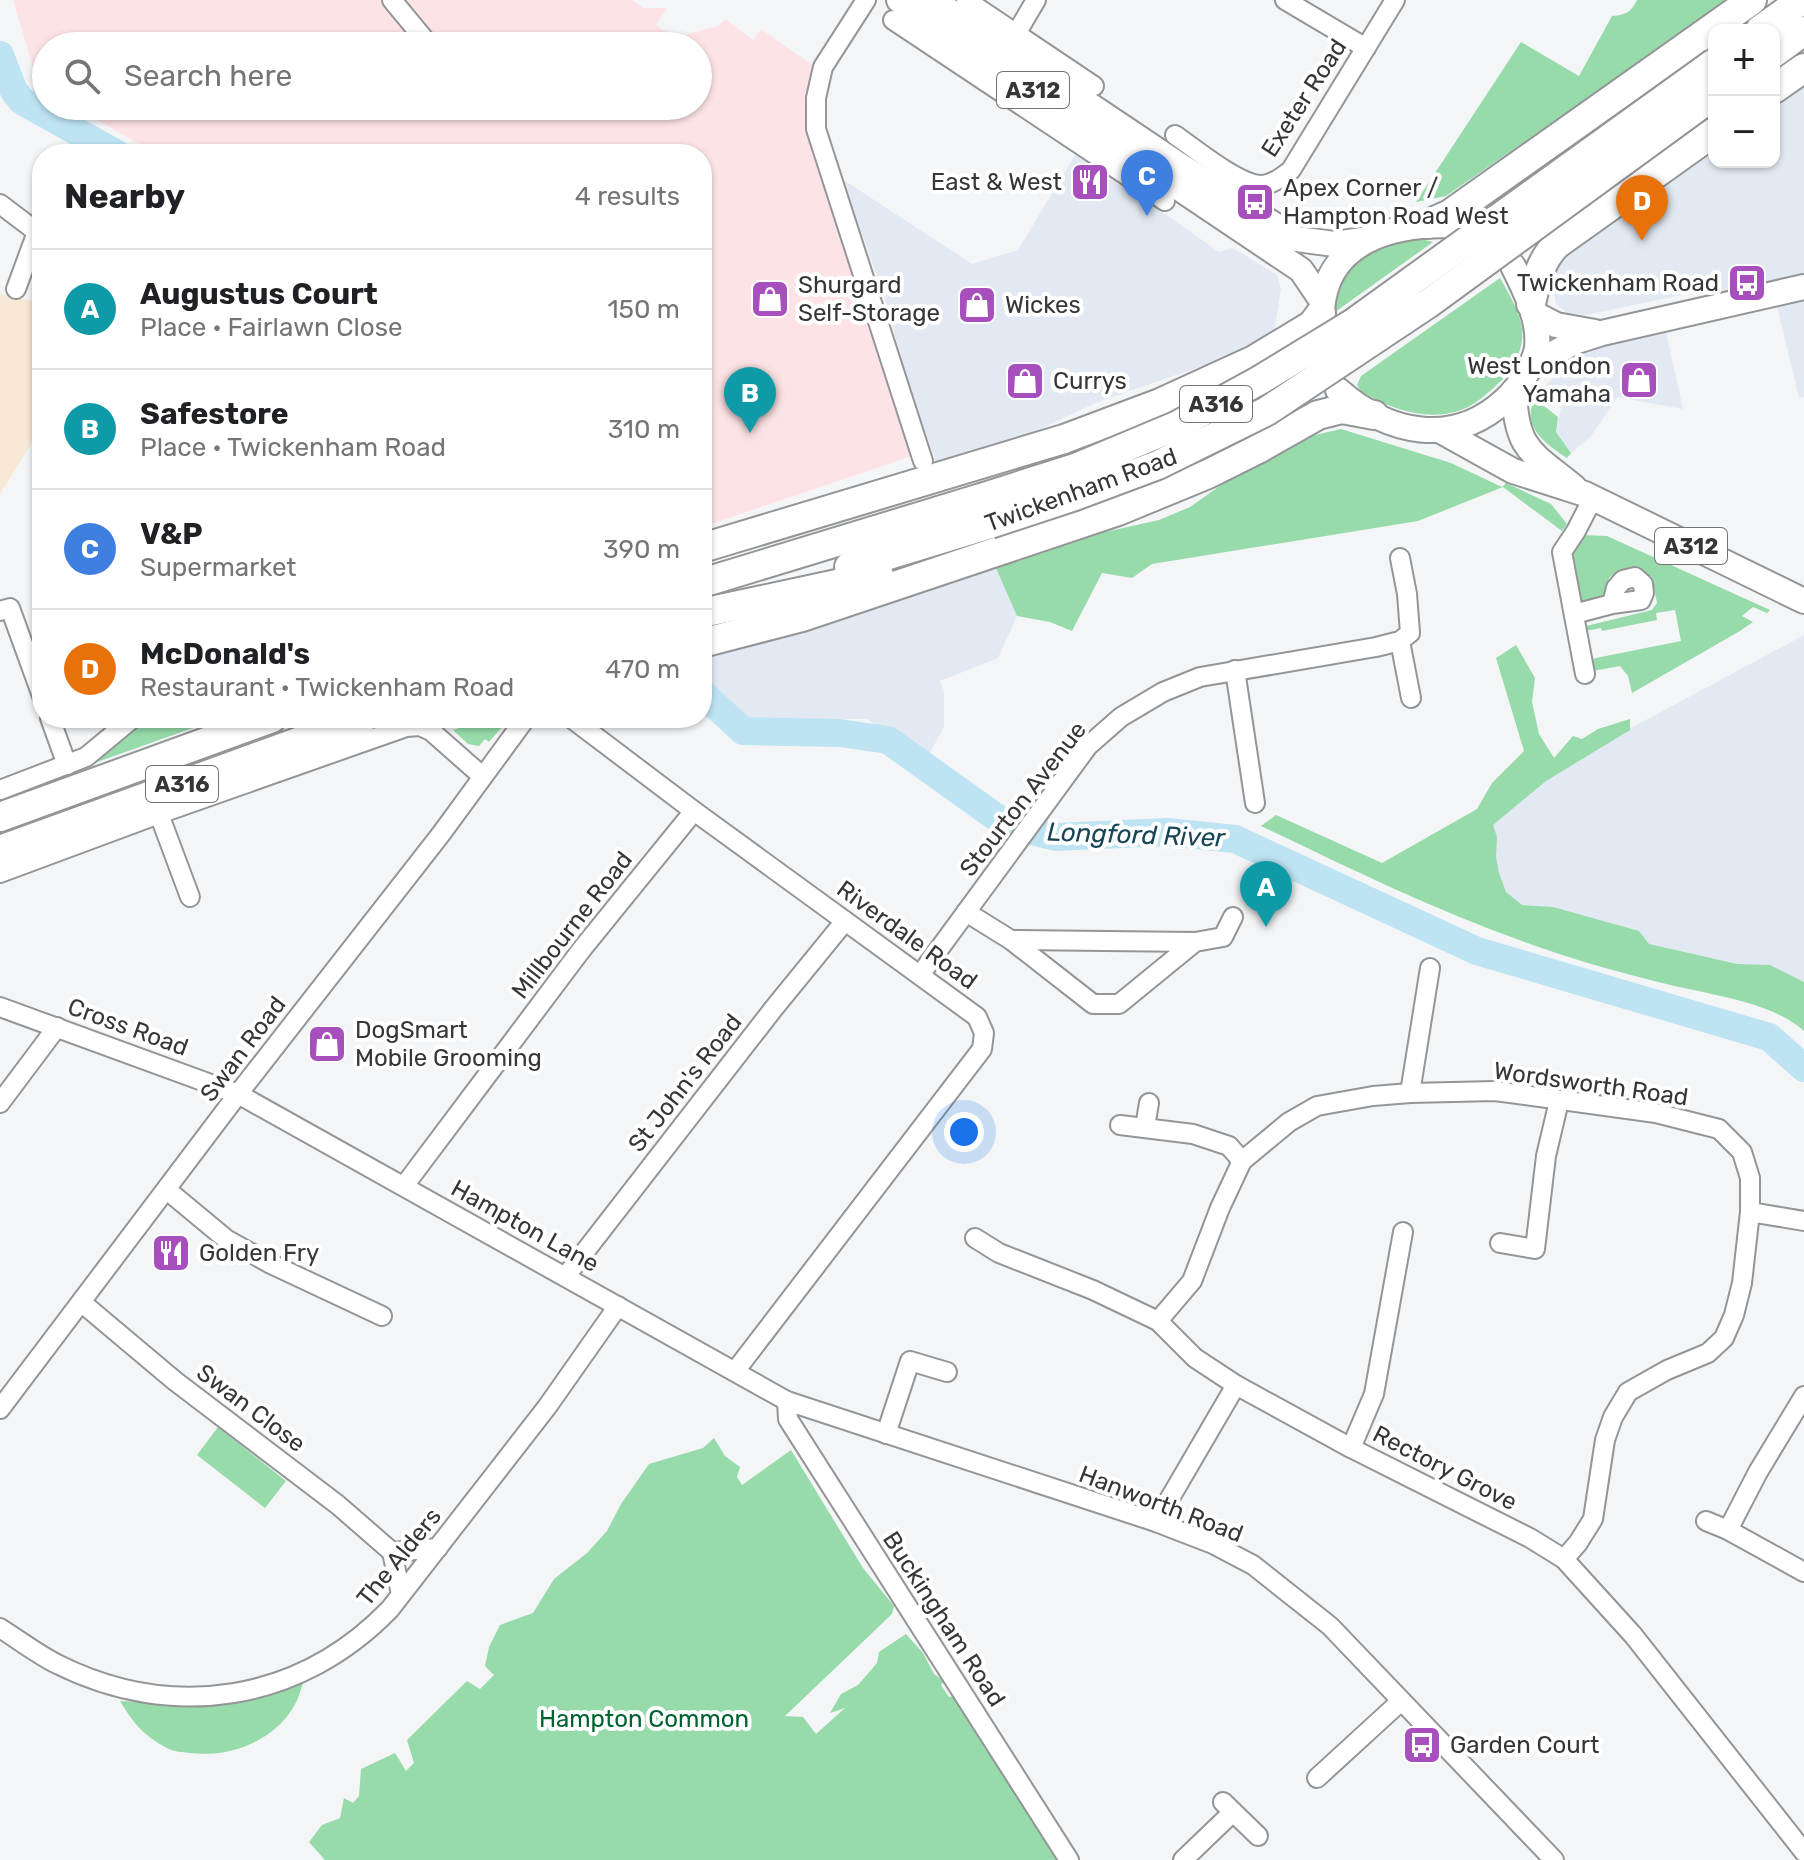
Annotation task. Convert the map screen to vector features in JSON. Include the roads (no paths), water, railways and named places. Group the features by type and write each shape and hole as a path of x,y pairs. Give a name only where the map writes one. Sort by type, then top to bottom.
{"highway":[{"path":"1428,224 1450,214 1752,0"},
{"path":"1768,24 1802,0"},
{"path":"1780,49 1804,31"},
{"name":"A316","path":"985,511 1176,426 1352,324 1708,67"},
{"path":"1780,85 1804,68"},
{"name":"Twickenham Road","path":"712,580 985,511 1075,496 1158,465 1267,411 1429,303 1713,96"},
{"path":"1532,308 1537,276 1546,255 1557,244 1708,136"},
{"path":"712,545 1064,439 1119,419 1254,360 1312,325 1322,307"},
{"path":"712,640 802,617 1165,493 1258,449 1318,415 1342,409 1374,415"},
{"name":"Twickenham Road","path":"712,608 985,511"},
{"path":"712,610 1005,548"},
{"name":"A316","path":"0,817 245,728"},
{"name":"A316","path":"0,850 336,728"}],"main road":[{"name":"A312","path":"933,0 1176,173 1301,270 1322,307"},
{"name":"A312","path":"896,10 1176,173 1297,239 1334,244 1370,239"},
{"path":"1322,307 1332,274 1349,252 1370,239 1398,229 1428,224 1460,226"},
{"path":"1338,390 1354,404 1397,425 1441,431 1473,422 1496,408 1514,391 1537,351 1532,308 1513,266"},
{"path":"1528,368 1574,342 1602,333 1804,287"},
{"path":"1532,308 1567,329 1602,333"},
{"name":"A312","path":"1514,391 1515,418 1520,437 1531,452 1586,495"},
{"name":"A312","path":"1441,431 1513,471 1586,495 1804,601"}],"street":[{"path":"392,0 418,32"},
{"path":"866,0 823,67 816,98 816,129 923,461"},
{"path":"966,0 1094,86"},
{"path":"1016,34 1036,0"},
{"path":"1285,0 1366,48"},
{"name":"Exeter Road","path":"1175,135 1176,173 1241,178 1259,186 1275,182 1291,170 1395,0"},
{"path":"0,204 32,228"},
{"path":"16,289 32,246"},
{"path":"1585,674 1562,552 1576,531 1586,495"},
{"path":"1400,558 1410,633 1400,641 1411,698"},
{"path":"1574,614 1612,604"},
{"path":"0,611 10,608 32,668"},
{"name":"Stourton Avenue","path":"920,975 1088,746 1121,717 1163,692 1200,677 1400,641"},
{"path":"1235,670 1255,803"},
{"path":"54,728 67,765"},
{"path":"0,790 86,757 121,728"},
{"path":"0,873 403,728"},
{"path":"424,728 482,776"},
{"name":"Swan Road","path":"0,1409 238,1094 441,834 518,728"},
{"name":"Riverdale Road","path":"584,728 977,1017 984,1033 982,1049 736,1370"},
{"name":"Millbourne Road","path":"404,1186 582,949 694,811"},
{"path":"159,814 190,897"},
{"path":"966,912 1011,940 1093,1004 1119,1004 1195,942"},
{"path":"1011,940 1195,942 1226,946 1233,917"},
{"name":"St John's Road","path":"566,1276 845,921"},
{"path":"1410,1093 1430,968"},
{"name":"Cross Road","path":"0,1007 238,1094"},
{"path":"0,1103 57,1027"},
{"name":"Wordsworth Road","path":"1158,1321 1192,1281 1242,1161 1289,1122 1317,1106 1373,1096 1495,1091 1656,1113 1719,1129 1742,1152 1750,1178 1750,1212 1742,1283 1734,1315 1724,1338 1708,1353 1667,1370 1628,1392 1613,1417 1605,1440 1593,1519 1564,1559"},
{"name":"Hampton Lane","path":"238,1094 787,1401"},
{"path":"1500,1243 1535,1249 1546,1156 1559,1101"},
{"path":"1145,1127 1149,1103"},
{"path":"1120,1125 1193,1134 1229,1146 1242,1161"},
{"path":"167,1190 226,1239 269,1263 382,1316"},
{"path":"1750,1212 1804,1221"},
{"path":"1351,1448 1374,1394 1403,1232"},
{"name":"Rectory Grove","path":"975,1238 999,1253 1093,1290 1158,1321 1195,1358 1236,1385 1351,1448 1530,1538 1564,1559 1633,1635 1804,1852"},
{"name":"Swan Close","path":"81,1302 175,1381 338,1505 392,1552"},
{"name":"The Alders","path":"0,1628 56,1664 114,1687 159,1694 215,1697 254,1691 311,1670 368,1632 401,1594 547,1407 618,1306"},
{"path":"886,1434 910,1361 947,1372"},
{"path":"1156,1522 1236,1385"},
{"path":"1728,1530 1758,1472 1804,1396"},
{"name":"Hanworth Road","path":"787,1401 1156,1522 1213,1544 1253,1565 1330,1626 1554,1860"},
{"name":"Buckingham Road","path":"787,1401 788,1419 1069,1860"},
{"path":"1706,1521 1804,1572"},
{"path":"401,1594 392,1552 438,1548"},
{"path":"1317,1778 1400,1702"},
{"path":"1183,1860 1228,1807 1258,1836"}],"waterway":[{"name":"Longford River","path":"0,55 14,91 32,107"},
{"name":"Longford River","path":"56,120 99,144"},
{"name":"Longford River","path":"712,702 743,731 840,733 888,740 1007,825 1056,837 1167,832 1235,839 1477,951 1769,1037 1804,1068"}],"place":[{"name":"East & West","path":"1090,182"},
{"name":"Apex Corner / Hampton Road West","path":"1255,202"},
{"name":"V&P","path":"1147,216"},
{"name":"McDonald's","path":"1642,241"},
{"name":"Twickenham Road","path":"1747,283"},
{"name":"Shurgard Self-Storage","path":"770,299"},
{"name":"Wickes","path":"977,305"},
{"name":"West London Yamaha","path":"1639,380"},
{"name":"Currys","path":"1025,381"},
{"name":"Safestore","path":"750,433"},
{"name":"Augustus Court","path":"1266,927"},
{"name":"DogSmart Mobile Grooming","path":"327,1044"},
{"name":"Golden Fry","path":"171,1253"},
{"name":"Garden Court","path":"1422,1745"}],"park label":[{"name":"Hampton Common","path":"644,1719"}]}
